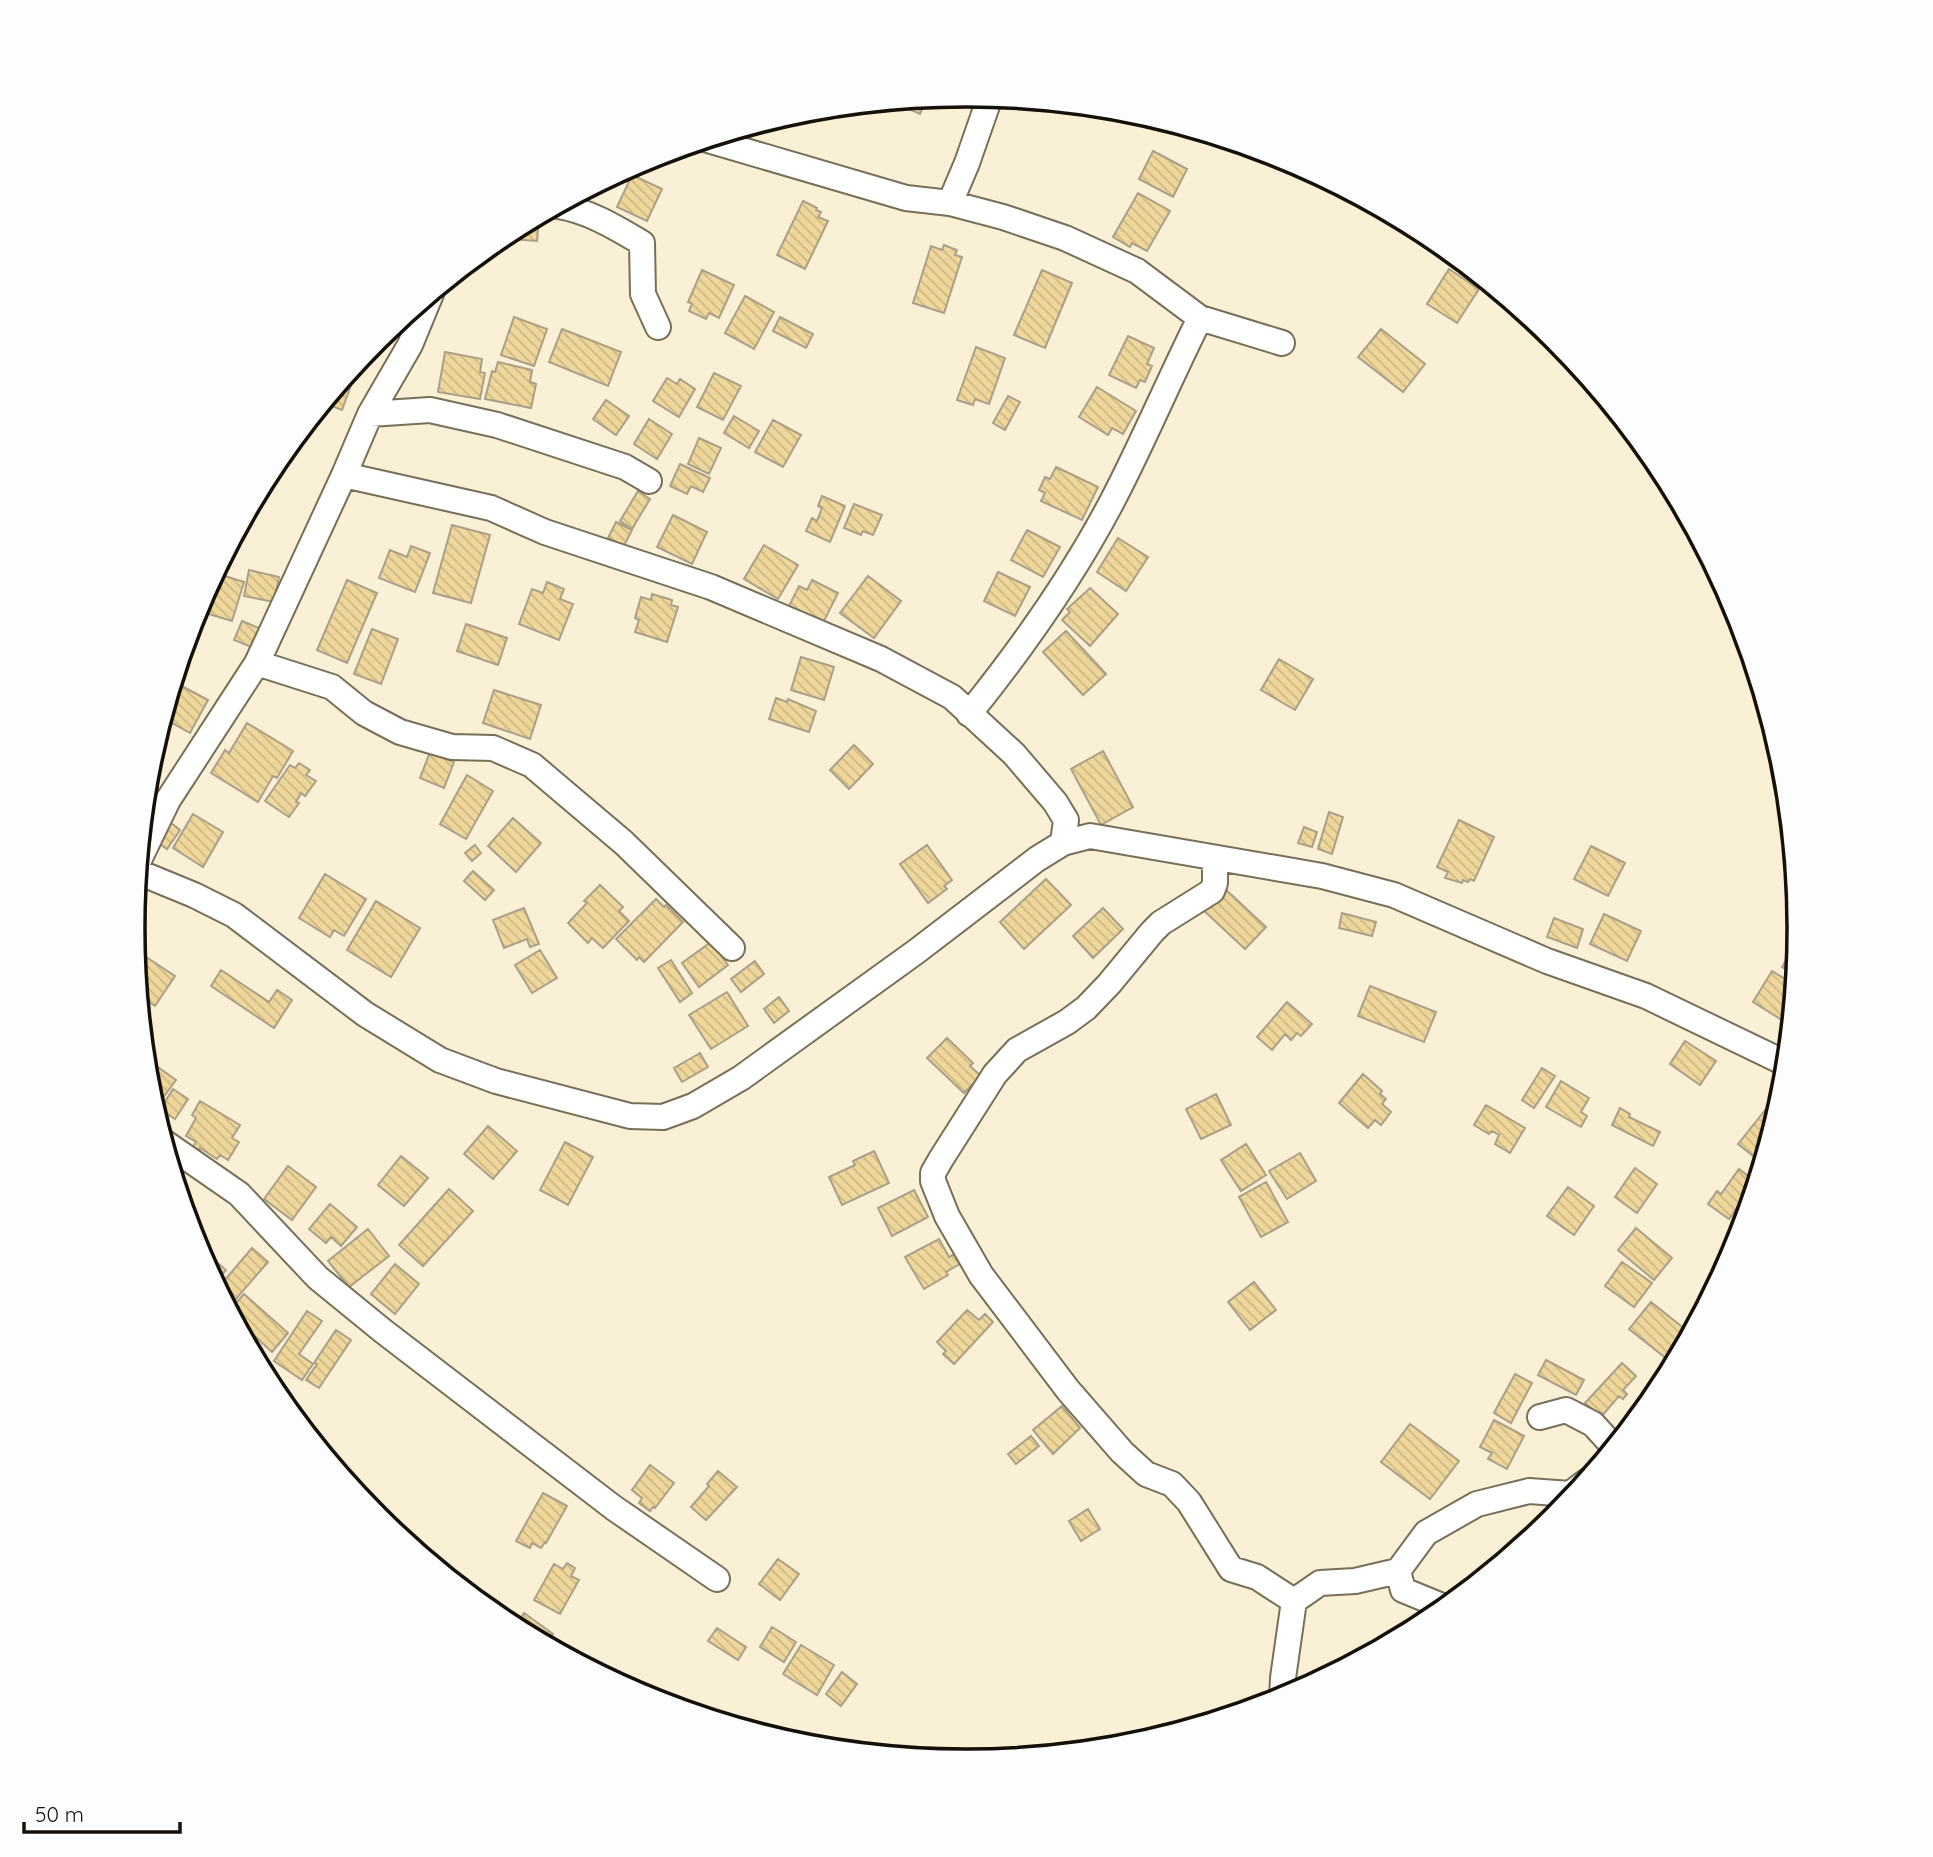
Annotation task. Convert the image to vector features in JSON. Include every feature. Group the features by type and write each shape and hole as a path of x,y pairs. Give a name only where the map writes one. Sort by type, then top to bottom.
{"street":[{"path":"950,203 986,108"},
{"path":"722,144 906,198 950,203 1003,217 1065,238 1137,271 1200,318 1282,343"},
{"path":"572,208 616,227 642,243 643,294 658,327"},
{"path":"151,836 168,800 257,663 370,414 410,345 424,312"},
{"path":"969,714 1023,647 1097,527 1122,483 1165,387 1200,318"},
{"path":"370,414 430,410 497,425 625,467 649,481"},
{"path":"344,475 491,508 545,531 711,587 881,659 951,697 1014,754 1055,802 1066,820 1063,844"},
{"path":"257,663 332,687 364,713 400,732 452,747 493,748 532,765 624,843 732,948"},
{"path":"147,876 234,915 365,1014 440,1060 496,1081 630,1116 663,1117 693,1106 741,1078 917,951 1037,859 1063,844 1090,836 1322,876 1394,895 1547,961 1646,996 1777,1059"},
{"path":"1215,858 1215,883 1212,891 1161,923 1086,1008 1017,1050 995,1074 941,1159 933,1173 933,1181 947,1216 981,1275 1068,1390 1122,1452 1146,1474 1172,1485 1189,1502 1231,1569 1257,1577 1294,1601"},
{"path":"176,1150 239,1194 318,1278 383,1331 614,1508 717,1579"},
{"path":"1540,1417 1566,1410 1593,1424 1609,1440"},
{"path":"1283,1687 1294,1601 1320,1583 1355,1581 1398,1571 1426,1532 1477,1504 1529,1490 1563,1493"},
{"path":"1398,1571 1403,1590 1435,1603"}],"building":[{"path":"909,109 922,109 920,114"},
{"path":"1153,151 1187,169 1173,197 1139,179"},
{"path":"635,177 662,189 647,221 617,207 630,179"},
{"path":"1138,193 1170,211 1147,251 1132,243 1130,247 1113,237"},
{"path":"803,201 817,208 816,210 821,212 818,217 828,221 805,269 777,255"},
{"path":"538,228 537,241 519,240"},
{"path":"944,245 957,250 955,255 962,257 944,313 913,303 931,246 942,250"},
{"path":"1449,269 1479,289 1457,323 1427,304"},
{"path":"702,270 734,285 719,318 709,313 706,319 689,311 692,304 688,302"},
{"path":"1042,270 1072,283 1045,348 1014,335"},
{"path":"745,296 774,312 754,349 725,333"},
{"path":"514,317 547,329 534,366 501,355"},
{"path":"780,317 813,334 806,348 773,331"},
{"path":"562,329 621,352 608,386 549,362"},
{"path":"1381,329 1425,364 1403,392 1358,357"},
{"path":"1128,336 1154,348 1147,364 1152,366 1145,382 1140,380 1136,388 1109,375"},
{"path":"976,347 1005,358 989,404 975,399 973,405 957,400"},
{"path":"445,352 482,359 480,372 485,373 480,399 438,392"},
{"path":"498,362 532,370 530,382 536,384 531,408 485,399 492,371 495,372"},
{"path":"714,373 741,386 723,420 697,407"},
{"path":"667,378 677,384 680,379 695,389 679,417 653,401"},
{"path":"351,384 342,410 333,406"},
{"path":"1097,387 1136,411 1123,434 1112,428 1108,435 1079,417"},
{"path":"1008,396 1020,402 1005,430 993,423"},
{"path":"606,400 629,416 616,435 593,419"},
{"path":"734,416 759,431 749,448 724,433"},
{"path":"649,419 672,434 657,459 634,444"},
{"path":"773,420 801,435 783,467 755,452"},
{"path":"699,438 721,448 709,474 688,464"},
{"path":"680,464 710,478 703,492 691,486 687,494 670,486"},
{"path":"1056,467 1098,487 1082,520 1041,501 1045,493 1039,490 1045,477 1050,479"},
{"path":"638,491 650,499 632,529 620,521"},
{"path":"822,496 845,506 830,542 806,531 812,518 817,521 822,508 818,506"},
{"path":"854,504 882,515 873,535 863,531 861,535 844,528"},
{"path":"673,515 707,532 692,564 657,547"},
{"path":"616,522 632,530 624,546 608,538"},
{"path":"452,525 490,535 471,603 433,593"},
{"path":"1027,530 1060,547 1043,577 1011,560"},
{"path":"1118,538 1148,557 1126,591 1097,572"},
{"path":"764,545 798,565 778,599 744,579"},
{"path":"411,546 430,553 415,592 379,578 390,550 407,557"},
{"path":"249,570 279,577 274,602 244,596"},
{"path":"998,572 1030,587 1015,616 984,601"},
{"path":"224,576 244,582 232,621 207,613"},
{"path":"868,576 901,601 874,638 840,613"},
{"path":"347,580 377,593 347,663 317,650"},
{"path":"812,580 838,593 823,623 789,606 799,586 807,590"},
{"path":"547,582 564,589 560,599 573,604 559,640 519,624 532,589 543,593"},
{"path":"1090,588 1118,614 1090,646 1062,620 1070,612 1067,609"},
{"path":"652,594 672,600 671,605 678,607 667,642 635,632 639,620 635,618 641,597 651,600"},
{"path":"242,621 266,631 259,650 234,640"},
{"path":"466,624 507,638 498,665 457,651"},
{"path":"372,629 398,639 381,684 354,674"},
{"path":"1066,631 1106,674 1083,695 1043,652"},
{"path":"801,657 834,667 824,700 791,690"},
{"path":"1279,659 1313,679 1295,710 1261,690"},
{"path":"182,686 208,700 190,733 171,723"},
{"path":"494,690 541,705 530,739 483,723"},
{"path":"776,698 787,702 788,699 816,711 809,732 769,719"},
{"path":"247,723 293,751 277,778 273,776 258,802 211,773 225,750 229,753"},
{"path":"854,745 873,764 849,789 830,770"},
{"path":"1103,751 1133,807 1101,825 1071,769"},
{"path":"430,752 454,762 444,788 420,778"},
{"path":"299,763 310,770 306,775 316,781 305,796 301,793 296,802 299,803 289,817 265,801 290,765 295,768"},
{"path":"467,775 493,791 466,839 440,824"},
{"path":"1329,812 1343,817 1332,854 1318,849"},
{"path":"193,814 223,832 203,867 173,848"},
{"path":"513,818 541,843 516,872 488,846"},
{"path":"1459,820 1494,837 1474,881 1463,880 1462,883 1445,878 1448,872 1437,867"},
{"path":"171,823 180,830 167,849 158,843"},
{"path":"1304,827 1317,832 1312,847 1298,843"},
{"path":"475,845 481,853 472,861 465,853"},
{"path":"927,845 952,880 944,886 947,889 928,903 900,864"},
{"path":"1591,846 1625,863 1608,896 1574,879"},
{"path":"473,871 494,890 485,900 464,881"},
{"path":"325,874 366,899 344,936 334,930 330,937 299,918"},
{"path":"1046,879 1071,905 1024,949 1000,922"},
{"path":"600,885 623,907 619,911 629,921 603,948 592,938 588,943 568,923"},
{"path":"1222,886 1266,927 1245,949 1201,908"},
{"path":"656,899 683,922 644,962 639,957 637,960 616,939"},
{"path":"376,901 420,928 391,977 347,950"},
{"path":"524,908 539,944 530,947 527,939 504,948 493,920"},
{"path":"1103,908 1123,929 1093,958 1073,936"},
{"path":"1342,913 1376,922 1372,936 1339,928"},
{"path":"1604,914 1641,931 1627,961 1590,944"},
{"path":"1554,918 1583,929 1577,948 1547,937"},
{"path":"711,942 728,965 699,987 682,963"},
{"path":"540,950 557,978 532,993 515,965"},
{"path":"146,957 175,976 155,1006 149,1002"},
{"path":"671,960 692,993 680,1002 658,968"},
{"path":"755,961 764,974 741,992 731,979"},
{"path":"221,970 269,1002 277,990 292,1000 274,1028 211,986"},
{"path":"1772,971 1786,980 1782,1020 1753,1002"},
{"path":"1370,986 1436,1012 1424,1042 1358,1016"},
{"path":"727,992 748,1026 711,1049 689,1015"},
{"path":"779,997 789,1011 774,1023 764,1009"},
{"path":"1287,1002 1312,1024 1301,1036 1297,1033 1291,1040 1285,1034 1272,1050 1257,1037"},
{"path":"947,1038 973,1063 970,1066 981,1076 964,1093 927,1058"},
{"path":"1685,1041 1716,1061 1700,1085 1670,1064"},
{"path":"700,1053 708,1067 682,1082 674,1068"},
{"path":"157,1067 176,1080 163,1098"},
{"path":"1542,1068 1555,1076 1534,1108 1522,1100"},
{"path":"1363,1074 1382,1091 1380,1094 1386,1099 1382,1104 1391,1112 1381,1125 1375,1120 1368,1128 1339,1103"},
{"path":"1561,1081 1589,1098 1581,1112 1587,1116 1581,1127 1546,1107"},
{"path":"173,1089 188,1099 175,1119 167,1114 164,1103"},
{"path":"1216,1094 1231,1125 1201,1139 1186,1109"},
{"path":"200,1101 240,1125 232,1138 239,1142 228,1160 220,1155 217,1159 200,1148 199,1150 193,1147 196,1142 186,1136 196,1118 192,1115"},
{"path":"1486,1105 1525,1128 1510,1153 1495,1144 1499,1135 1492,1131 1489,1134 1474,1125"},
{"path":"1768,1107 1755,1158 1738,1144"},
{"path":"1620,1108 1630,1114 1629,1117 1660,1132 1653,1146 1612,1125"},
{"path":"488,1126 517,1151 493,1179 464,1154"},
{"path":"565,1142 593,1157 568,1205 540,1190"},
{"path":"1246,1144 1266,1175 1241,1191 1221,1160"},
{"path":"874,1151 889,1183 842,1205 829,1177 855,1165 853,1161"},
{"path":"1300,1153 1316,1181 1287,1199 1269,1171"},
{"path":"401,1156 428,1178 404,1206 378,1185"},
{"path":"288,1166 316,1187 292,1220 264,1199"},
{"path":"1635,1168 1657,1184 1637,1213 1615,1197"},
{"path":"1739,1169 1750,1177 1741,1204 1729,1219 1708,1204 1717,1191 1721,1194"},
{"path":"1266,1182 1288,1222 1261,1237 1239,1197"},
{"path":"1568,1187 1594,1206 1574,1235 1547,1216"},
{"path":"449,1189 473,1211 423,1266 399,1245"},
{"path":"914,1190 928,1217 892,1236 878,1208"},
{"path":"330,1204 357,1227 341,1246 331,1237 326,1243 309,1229"},
{"path":"1636,1228 1672,1258 1654,1280 1618,1250"},
{"path":"368,1229 389,1256 349,1287 328,1261"},
{"path":"939,1239 949,1257 954,1254 960,1264 946,1272 948,1275 924,1289 905,1257"},
{"path":"252,1248 268,1262 234,1301 224,1281"},
{"path":"215,1261 226,1270 222,1275"},
{"path":"1622,1262 1652,1283 1634,1307 1605,1286"},
{"path":"395,1264 419,1284 395,1314 371,1294"},
{"path":"1254,1282 1276,1310 1250,1330 1228,1302"},
{"path":"244,1294 288,1333 272,1352 252,1333 235,1304"},
{"path":"1651,1302 1684,1328 1666,1358 1629,1329"},
{"path":"967,1310 979,1320 985,1314 993,1322 954,1364 943,1354 946,1351 937,1342"},
{"path":"307,1311 322,1321 299,1354 313,1364 302,1380 274,1361"},
{"path":"336,1330 351,1340 319,1388 306,1380"},
{"path":"1546,1360 1584,1380 1576,1395 1538,1375"},
{"path":"1622,1363 1636,1376 1623,1390 1627,1394 1623,1399 1619,1396 1601,1417 1585,1403"},
{"path":"1515,1374 1532,1383 1511,1423 1494,1413"},
{"path":"1062,1406 1080,1428 1053,1454 1033,1430"},
{"path":"1494,1420 1524,1436 1507,1469 1488,1459 1492,1453 1480,1447"},
{"path":"1410,1424 1459,1461 1430,1499 1381,1462"},
{"path":"1031,1436 1039,1446 1016,1464 1008,1454"},
{"path":"650,1465 674,1483 650,1511 639,1503 642,1498 632,1490"},
{"path":"718,1471 737,1487 706,1520 691,1507"},
{"path":"543,1493 567,1506 546,1543 541,1548 532,1543 530,1548 516,1541"},
{"path":"1088,1509 1100,1529 1081,1541 1069,1521"},
{"path":"778,1559 799,1574 780,1600 759,1584"},
{"path":"567,1563 575,1568 571,1576 579,1580 560,1614 534,1600 554,1564 563,1569"},
{"path":"524,1613 553,1634 551,1637 521,1618"},
{"path":"772,1627 796,1642 784,1662 760,1647"},
{"path":"717,1628 746,1647 738,1660 708,1641"},
{"path":"801,1645 834,1665 817,1695 783,1674"},
{"path":"842,1672 857,1684 841,1706 826,1694"}]}
